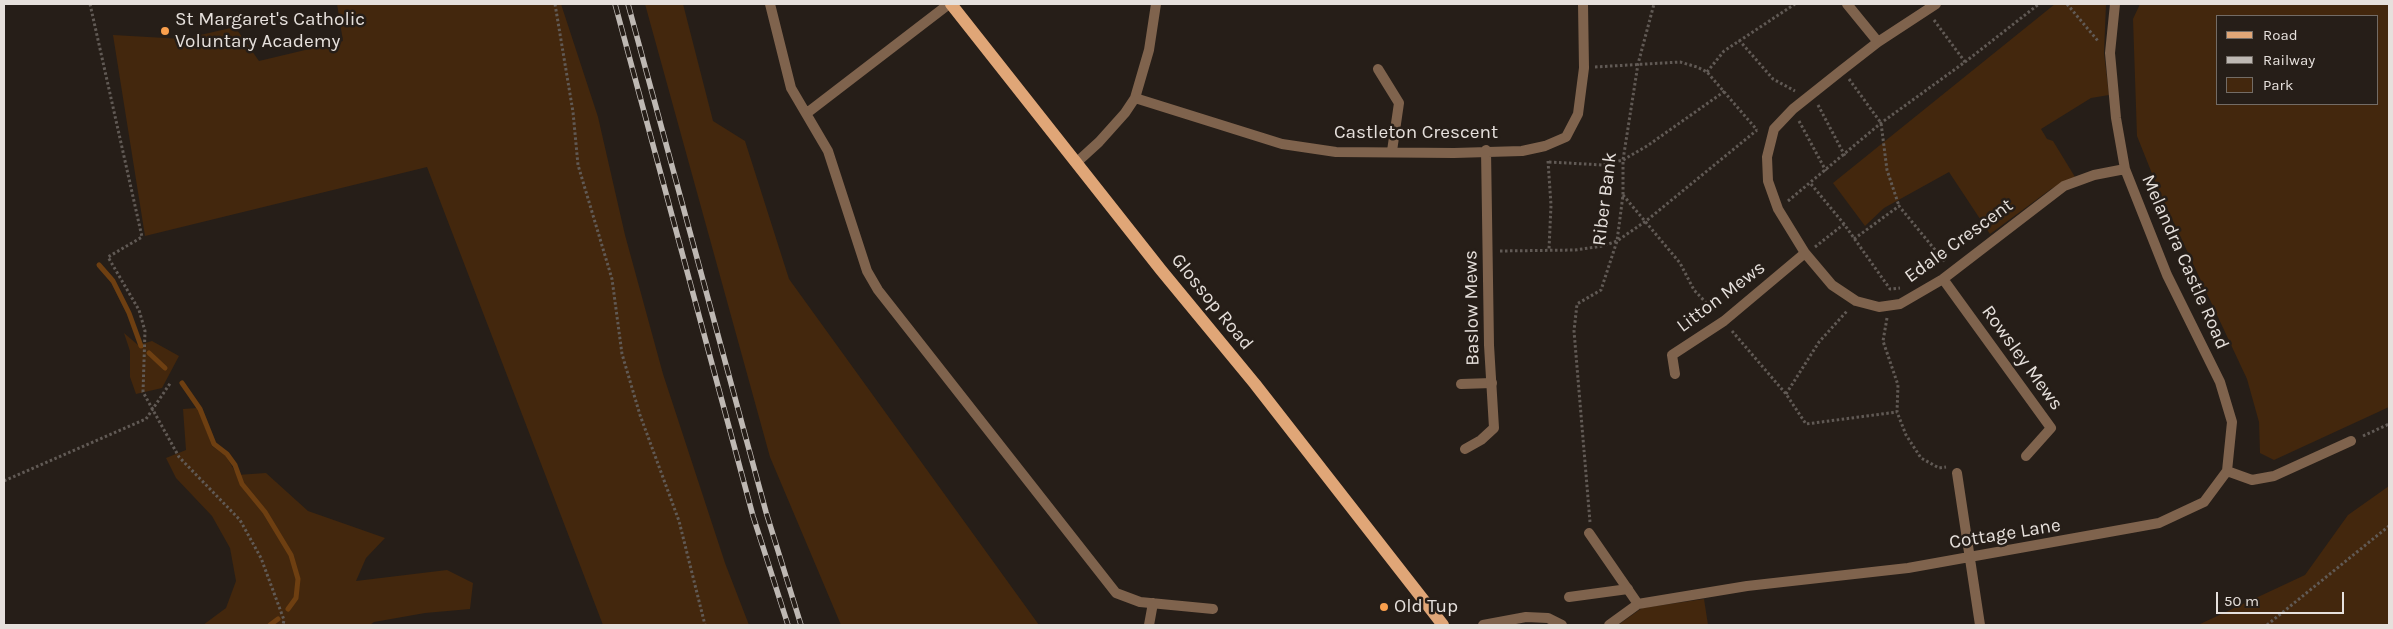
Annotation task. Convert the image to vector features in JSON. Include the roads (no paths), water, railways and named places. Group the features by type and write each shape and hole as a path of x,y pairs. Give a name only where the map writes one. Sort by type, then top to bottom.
{"main road":[{"name":"Glossop Road","path":"950,4 1255,384 1443,625"}],"street":[{"path":"770,4 791,88 828,151 867,271 878,290 1116,593 1140,602 1213,609"},
{"path":"807,113 950,4"},
{"path":"1076,162 1112,128 1135,98 1149,50 1156,4"},
{"name":"Castleton Crescent","path":"1135,98 1282,144 1336,152 1454,153 1486,150 1522,151 1544,146 1566,137 1578,114 1584,68 1583,4"},
{"path":"1847,4 1878,42"},
{"name":"Edale Crescent","path":"1936,4 1878,42 1793,110 1774,129 1766,157 1768,181 1778,209 1805,253 1832,285 1856,301 1880,307 1900,304 1943,279 2064,186 2094,175 2125,169"},
{"name":"Melandra Castle Road","path":"2115,4 2110,53 2116,118 2125,169 2167,275 2220,382 2232,422 2226,471"},
{"path":"1378,69 1399,102 1392,151"},
{"name":"Baslow Mews","path":"1465,449 1482,440 1494,428 1486,150"},
{"name":"Litton Mews","path":"1675,374 1672,355 1724,321 1805,253"},
{"name":"Rowsley Mews","path":"1943,279 2051,428 2026,456"},
{"path":"1461,384 1492,383"},
{"path":"2226,471 2252,480 2274,476 2351,441"},
{"name":"Cottage Lane","path":"1609,625 1638,604 1747,586 1908,568 2159,523 2204,502 2226,471"},
{"path":"1957,473 1980,625"},
{"path":"1589,533 1638,604"},
{"path":"1569,597 1628,590"},
{"path":"1149,625 1153,603"},
{"path":"1483,625 1526,617 1548,618 1562,625"}],"waterway":[{"path":"99,265 113,281 129,313 141,346"},
{"path":"149,353 165,368"},
{"path":"182,383 200,409 214,444 227,454 235,465 242,484 265,512 291,555 298,579 296,598 288,609"},
{"path":"270,625 278,619"}],"railway":[{"path":"615,4 753,516 788,625"},
{"path":"628,4 766,512 801,625"}],"place":[{"name":"St Margaret's Catholic Voluntary Academy","path":"165,31"},
{"name":"Old Tup","path":"1384,607"}]}
